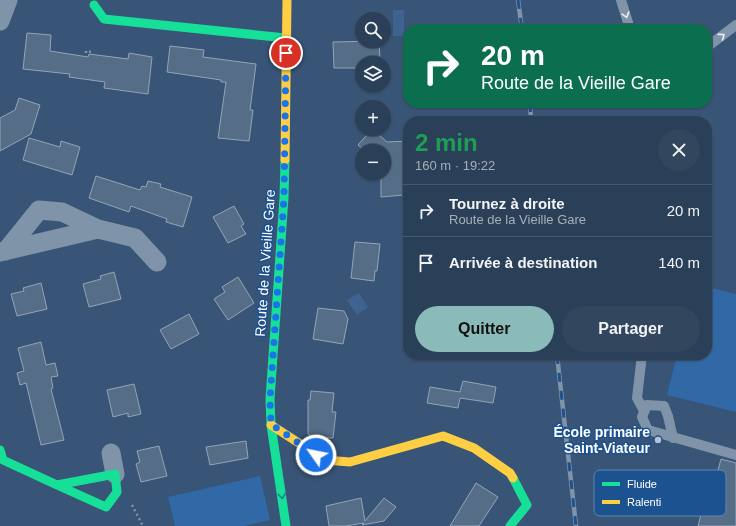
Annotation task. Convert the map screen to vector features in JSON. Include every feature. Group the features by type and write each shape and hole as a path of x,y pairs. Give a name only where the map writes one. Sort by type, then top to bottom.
{"street":[{"path":"0,21 8,0"},
{"name":"Route de la Vieille Gare","path":"286,526 271,424 270,399 284,198 287,0"},
{"path":"94,5 104,19 286,38"},
{"path":"3,252 39,210 62,212 98,229 135,238 157,262"},
{"path":"3,252 98,229"},
{"path":"271,424 325,460 350,462 443,436 474,448 510,473 526,505 510,526"},
{"path":"0,450 1,459 106,507 117,492 111,453"},
{"path":"57,485 115,474"}],"lane":[{"path":"621,0 628,24"},
{"path":"712,43 736,25"},
{"path":"641,360 637,398 644,412"},
{"path":"673,438 664,406 647,405 642,417 648,430 673,438 736,454"}],"path":[{"path":"88,55 85,55 86,51 91,52 91,49"}],"shaded area":[{"path":"393,10 404,10 403,36 393,36"},
{"path":"712,288 736,294 736,412 667,395 676,360 712,360"},
{"path":"359,293 368,307 357,315 347,300"},
{"path":"260,476 270,520 244,526 175,526 168,497"}],"building":[{"path":"27,33 51,35 50,51 88,57 89,54 128,59 129,53 152,57 148,94 104,88 105,82 69,77 70,74 23,69"},
{"path":"333,42 355,42 355,48 379,48 380,56 355,56 355,68 334,68"},
{"path":"170,46 204,50 203,57 256,64 250,110 253,110 249,141 218,138 226,82 167,72"},
{"path":"19,98 40,105 31,134 0,151 0,118 15,110"},
{"path":"366,136 380,136 387,142 403,141 403,195 381,197 381,180 391,180 391,144 359,144"},
{"path":"29,138 60,147 61,141 80,147 72,175 23,160"},
{"path":"96,176 140,190 142,186 146,187 148,181 161,184 160,187 192,197 183,227 166,222 167,219 131,206 129,212 89,198"},
{"path":"234,206 244,224 241,226 246,234 228,243 213,217"},
{"path":"355,242 380,244 377,271 375,271 374,281 351,278"},
{"path":"114,272 121,299 89,307 83,284 101,279 100,276"},
{"path":"238,277 254,303 228,320 214,299 225,292 222,287"},
{"path":"41,283 47,309 17,316 11,294 24,291 23,288"},
{"path":"318,308 344,311 348,319 343,344 313,339"},
{"path":"189,314 199,334 171,349 160,330"},
{"path":"41,342 46,365 55,363 58,376 51,377 53,388 51,389 64,440 41,445 26,383 20,385 17,373 24,371 18,348"},
{"path":"463,381 496,387 493,403 460,398 458,408 427,403 430,387 460,392"},
{"path":"134,384 141,414 128,417 128,413 113,417 107,390"},
{"path":"311,391 334,393 332,412 336,412 333,438 314,438 308,434 308,400 310,400"},
{"path":"246,441 248,458 210,465 206,447"},
{"path":"159,446 167,476 141,482 136,464 140,462 137,451"},
{"path":"721,459 736,463 736,526 698,526 701,516 726,516 726,470 718,470"},
{"path":"476,483 498,497 479,526 450,526"},
{"path":"361,498 365,521 384,498 396,507 384,521 362,525 364,523 345,526 329,526 326,506"}],"railway":[{"path":"518,0 521,24"},
{"path":"530,108 531,116"},
{"path":"558,360 576,526"}],"traffic: fast":[{"path":"94,5 104,19 286,38"},
{"path":"285,160 284,198 270,399 271,425 286,526"},
{"path":"0,450 3,460 57,485 115,474 117,492 106,507 57,485"},
{"path":"510,526 527,505 513,478"}],"traffic: slow":[{"path":"285,160 287,0"},
{"path":"271,425 325,460 350,462 443,436 474,448 510,473 513,478"}],"place":[{"name":"École primaire Saint-Viateur","path":"658,440"}],"route":[{"path":"286,53 284,198 270,399 271,424 316,455"}]}
